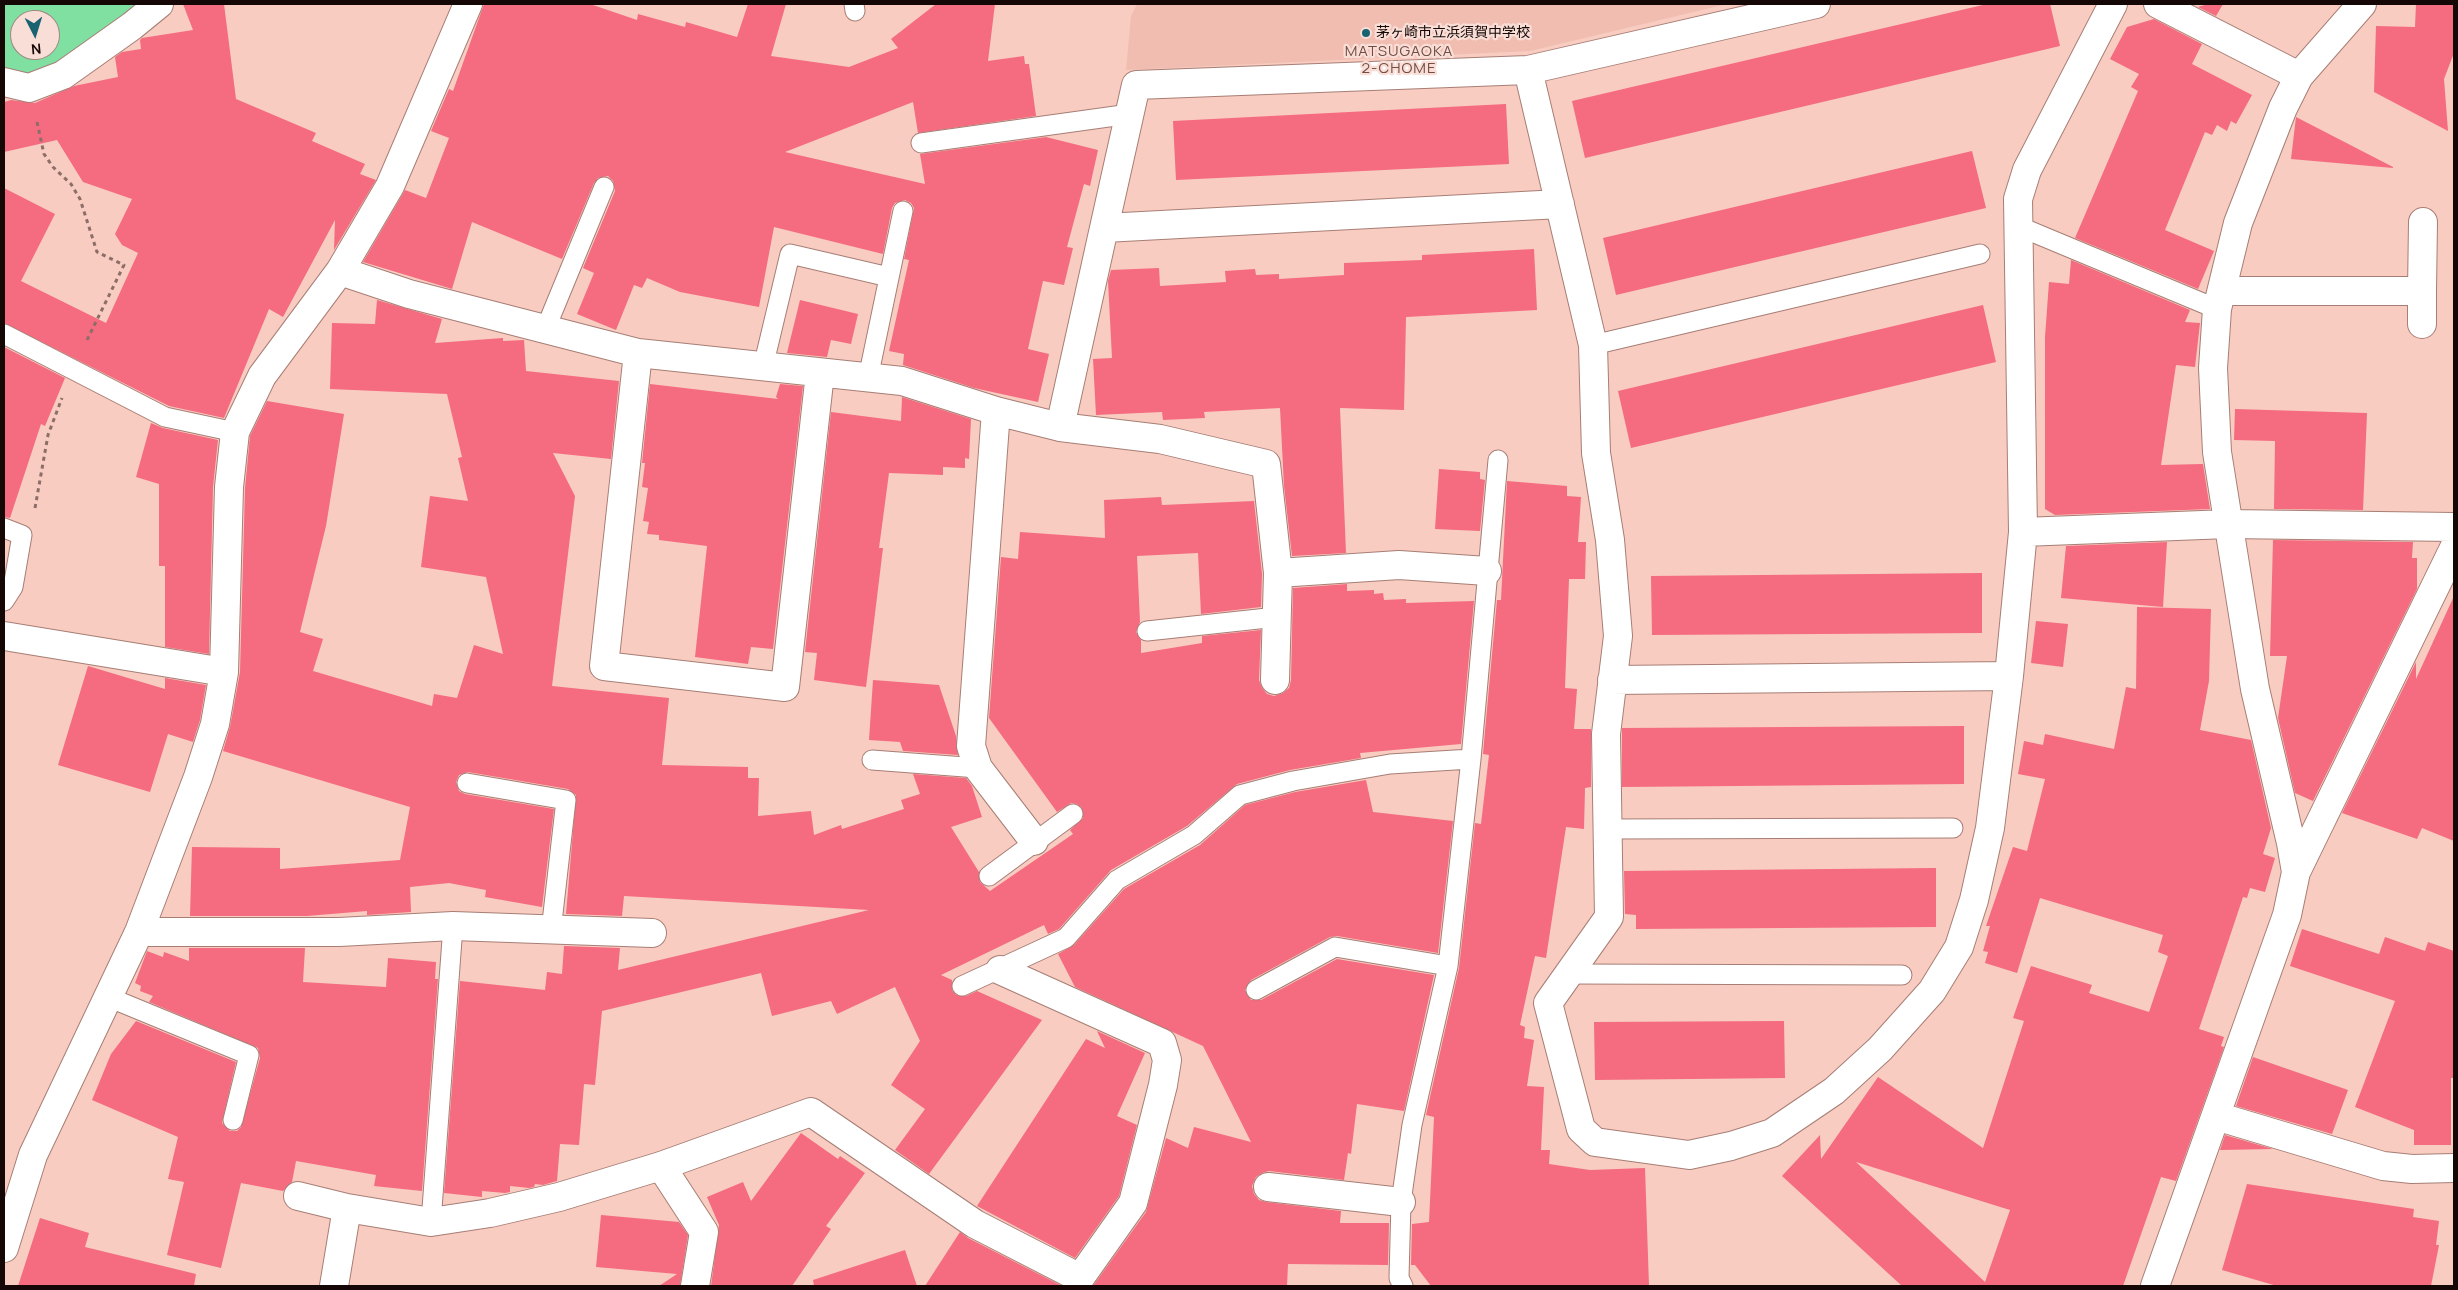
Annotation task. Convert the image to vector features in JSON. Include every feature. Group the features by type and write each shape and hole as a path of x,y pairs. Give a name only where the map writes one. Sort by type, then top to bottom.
{"street":[{"path":"16,85 63,76 159,4"},
{"path":"4,1248 33,1155 139,932 210,742 224,672 229,487 235,432 262,376 340,271 390,186 468,4"},
{"path":"1060,427 1136,85 1528,70 1816,4"},
{"path":"1528,70 1593,344 1596,453 1610,540 1618,636 1606,734 1609,916 1548,1002 1581,1129 1595,1142 1689,1155 1731,1146 1772,1133 1834,1091 1880,1049 1932,991 1958,947 1974,900 1990,828 2009,676 2023,532 2018,199 2027,170 2113,4"},
{"path":"2158,4 2299,76"},
{"path":"2296,872 2255,689 2217,452 2213,368 2219,300 2238,223 2283,108 2299,76 2362,4"},
{"path":"1104,228 1560,204"},
{"path":"2422,324 2424,222"},
{"path":"340,271 409,294 638,353 902,381 996,411 1060,427 1160,439 1266,464 1278,573 1275,680"},
{"path":"2219,300 2422,291"},
{"path":"638,353 604,666 785,687 820,372"},
{"path":"996,411 971,746 978,768 1034,841"},
{"path":"2023,532 2228,524 2454,528"},
{"path":"2155,1286 2286,915 2296,872 2454,548"},
{"path":"1278,573 1399,565 1487,571"},
{"path":"4,636 224,672"},
{"path":"1612,680 2009,676"},
{"path":"139,932 339,932 453,926 652,933"},
{"path":"298,1196 347,1208 430,1222 490,1213 559,1197 660,1166 811,1112 975,1224 1076,1282 1133,1203 1163,1085 1167,1060 1162,1043 1000,970"},
{"path":"2216,1116 2383,1166 2412,1169 2454,1168"},
{"path":"660,1166 704,1232 695,1286"},
{"path":"1268,1187 1401,1202"},
{"path":"334,1286 347,1208"}],"lane":[{"path":"921,143 1130,114"},
{"path":"545,330 604,187"},
{"path":"868,378 904,211"},
{"path":"2018,226 2219,300"},
{"path":"763,367 790,254 889,277"},
{"path":"1593,344 1980,254"},
{"path":"4,334 165,417 235,432"},
{"path":"1403,1286 1399,1278 1401,1202 1412,1125 1448,966 1471,760 1498,460"},
{"path":"4,528 22,535 13,586 4,600"},
{"path":"1148,631 1277,617"},
{"path":"872,760 978,768"},
{"path":"962,986 1066,938 1117,880 1194,835 1240,795 1293,781 1390,764 1471,760"},
{"path":"467,783 566,800 551,930"},
{"path":"989,876 1073,814"},
{"path":"1608,829 1954,828"},
{"path":"430,1222 453,926"},
{"path":"1256,990 1335,947 1448,966"},
{"path":"1568,974 1902,975"},
{"path":"108,997 248,1055 233,1120"}],"path":[{"path":"16,85 44,154 71,184 80,200 96,252 124,265 72,370 48,435 33,519 22,535"}],"shaded area":[{"name":"茅ヶ崎市立浜須賀中学校","path":"1137,4 1727,4 1530,51 1126,70 1131,16"}],"green space":[{"path":"4,4 138,4 52,68 24,74 4,70"}],"building":[{"path":"183,4 224,4 236,99 316,133 312,141 365,164 360,174 376,180 334,250 335,220 283,317 269,309 224,418 169,406 4,323 4,188 55,214 21,281 106,323 138,253 122,245 115,234 132,199 83,182 57,140 4,152 4,102 11,100 35,103 74,86 118,77 115,57 122,52 141,49 140,40 142,38 193,30"},
{"path":"484,4 590,4 637,20 638,14 685,27 686,22 737,37 748,4 786,4 771,56 849,67 898,48 891,39 936,4 995,4 988,61 1024,56 1025,64 1029,64 1036,116 918,133 913,102 785,152 925,184 920,154 1046,137 1098,150 1090,186 1084,184 1067,247 1073,248 1064,285 1043,281 1028,349 1049,354 1038,402 974,388 903,365 904,354 889,351 909,260 904,259 914,208 911,203 905,200 895,203 892,208 883,254 774,227 759,307 680,292 647,278 642,288 634,285 616,330 577,314 594,273 583,268 615,191 613,181 608,176 598,178 594,183 562,259 472,222 452,289 363,262 405,190 426,198 449,138 431,131 449,89 453,91"},
{"path":"1987,4 2050,4 2060,46 1585,158 1572,101"},
{"path":"2208,4 2223,4 2216,16 2198,7"},
{"path":"2416,4 2454,4 2454,53 2444,79 2448,131 2374,92 2376,26 2415,27"},
{"path":"2154,19 2202,44 2192,64 2252,95 2236,124 2231,121 2227,131 2217,125 2212,135 2205,132 2165,230 2214,251 2198,289 2075,238 2138,91 2131,87 2139,74 2110,59 2127,27"},
{"path":"1506,104 1509,164 1176,180 1173,121"},
{"path":"2296,117 2393,167 2393,168 2291,159"},
{"path":"1972,151 1986,208 1616,295 1603,238"},
{"path":"1534,249 1537,310 1406,317 1404,410 1340,408 1346,553 1292,556 1284,486 1280,408 1204,412 1205,418 1163,420 1162,412 1096,415 1093,359 1112,358 1108,281 1111,270 1159,268 1160,286 1226,282 1225,271 1255,269 1256,275 1279,274 1279,279 1344,275 1344,263 1422,260 1422,255"},
{"path":"2071,260 2190,310 2185,322 2200,323 2195,367 2176,365 2161,465 2203,464 2210,509 2055,515 2045,509 2045,337 2049,282 2069,284"},
{"path":"377,300 442,319 435,343 503,338 503,341 524,340 526,371 619,381 611,459 553,453 575,496 552,686 669,698 662,765 748,767 748,778 759,778 758,816 811,811 814,835 841,825 842,829 904,809 901,800 920,794 913,774 966,778 972,786 982,817 951,827 979,872 980,882 990,891 1073,834 1070,830 1083,818 1082,808 1077,804 1071,803 1057,812 989,718 1001,557 1018,559 1020,532 1105,538 1104,500 1161,497 1162,505 1254,501 1262,574 1261,607 1201,614 1198,553 1137,556 1140,622 1136,632 1141,640 1141,653 1202,643 1202,636 1261,630 1259,680 1267,694 1274,696 1283,693 1289,688 1291,680 1293,588 1347,584 1347,591 1374,590 1374,594 1383,593 1384,600 1406,599 1406,603 1474,601 1461,744 1360,753 1361,758 1290,770 1237,784 1187,826 1111,870 1059,929 1048,934 1044,925 941,975 952,980 952,990 956,995 966,996 977,991 1042,1020 929,1174 895,1150 925,1109 891,1085 920,1041 895,987 837,1014 831,1001 772,1016 761,973 602,1011 595,1085 584,1084 579,1145 560,1144 557,1181 543,1185 535,1184 534,1187 529,1188 510,1186 510,1192 505,1193 482,1191 482,1197 444,1193 460,981 545,990 547,972 562,974 564,946 620,948 618,970 869,910 624,896 622,916 566,914 576,795 568,789 468,772 459,775 456,782 459,791 465,794 554,809 542,907 485,897 486,890 449,883 410,887 411,912 367,915 367,911 307,916 190,916 192,847 280,848 280,869 400,860 410,807 223,751 230,727 240,672 245,488 250,436 267,401 344,414 326,526 300,632 323,639 313,671 432,706 434,694 457,698 474,645 503,654 486,577 421,567 430,496 468,501 458,458 462,457 447,394 330,389 332,323 375,324"},
{"path":"800,300 858,314 851,344 831,340 827,357 787,353"},
{"path":"1983,305 1996,362 1631,448 1618,391"},
{"path":"4,347 65,378 45,426 41,424 10,518 4,517"},
{"path":"650,384 778,399 776,397 780,384 803,386 773,649 751,647 748,664 695,657 707,546 659,540 659,535 647,534 649,522 643,521 648,488 642,487 645,463 642,463"},
{"path":"902,397 971,419 969,459 965,458 965,468 943,467 943,475 889,473 879,548 883,548 866,687 814,680 817,653 805,652 831,412 901,421"},
{"path":"2235,409 2367,413 2363,510 2274,509 2275,441 2234,440"},
{"path":"151,423 163,428 218,440 213,487 209,654 165,647 165,566 159,566 159,484 136,477"},
{"path":"1439,469 1480,472 1480,479 1485,480 1480,531 1435,529"},
{"path":"1507,481 1567,486 1567,496 1581,497 1578,542 1586,542 1585,579 1569,579 1565,688 1577,689 1574,729 1591,729 1591,787 1585,788 1584,829 1566,827 1546,958 1535,956 1520,1025 1525,1027 1524,1038 1534,1040 1527,1086 1544,1087 1541,1150 1550,1150 1549,1164 1590,1170 1645,1168 1649,1286 1431,1286 1415,1265 1411,1265 1412,1224 1429,1222 1434,1117 1426,1115 1459,968 1475,823 1481,824 1489,755 1483,754 1497,600 1501,600"},
{"path":"2273,540 2413,542 2412,558 2417,558 2417,589 2313,801 2295,793 2278,718 2287,656 2270,656"},
{"path":"2167,542 2163,607 2061,598 2066,546"},
{"path":"1982,573 1982,633 1652,635 1651,576"},
{"path":"2454,596 2454,841 2422,828 2417,839 2342,813 2416,662 2416,679"},
{"path":"2137,607 2211,609 2209,681 2200,730 2251,740 2271,828 2263,854 2275,858 2265,892 2250,888 2247,898 2243,897 2199,1029 2224,1037 2221,1046 2224,1047 2176,1181 2161,1177 2123,1286 1902,1286 1782,1176 1820,1135 1821,1159 1878,1077 1983,1148 2024,1021 2013,1018 2031,966 2092,985 2089,993 2149,1012 2168,956 2158,952 2163,935 2040,898 2017,973 1985,963 1988,952 1983,951 1990,926 1986,926 2013,847 2027,851 2045,779 2018,774 2024,741 2043,745 2045,734 2114,749 2126,687 2136,689","holes":["1856,1162 2010,1210 1985,1282"]},
{"path":"2036,621 2068,624 2063,667 2031,663"},
{"path":"88,666 165,689 165,678 206,685 200,720 193,742 168,734 150,792 58,765"},
{"path":"873,680 939,685 956,736 958,755 903,751 900,742 869,740"},
{"path":"1964,726 1964,784 1622,787 1622,728"},
{"path":"1366,780 1373,812 1453,821 1438,953 1337,936 1330,937 1251,980 1245,990 1251,1000 1261,1000 1337,959 1434,975 1404,1111 1357,1104 1351,1154 1348,1153 1344,1180 1269,1171 1256,1177 1252,1186 1254,1194 1259,1200 1266,1202 1341,1211 1340,1223 1389,1223 1388,1265 1288,1264 1287,1286 1093,1286 1146,1212 1166,1138 1188,1148 1194,1127 1251,1142 1203,1046 1075,987 1058,954 1074,945 1124,889 1200,845 1245,805 1295,792"},
{"path":"1936,868 1936,927 1636,929 1636,915 1625,914 1624,871"},
{"path":"2302,929 2379,954 2385,937 2425,951 2428,942 2454,951 2454,1078 2451,1078 2451,1145 2414,1145 2414,1130 2355,1107 2395,1001 2290,966"},
{"path":"189,948 305,948 303,982 386,987 388,958 436,962 435,979 438,979 422,1191 374,1186 376,1175 296,1161 292,1182 283,1191 241,1183 221,1268 167,1255 184,1182 168,1179 178,1137 92,1100 111,1054 136,1021 236,1062 222,1123 230,1131 237,1131 241,1127 260,1058 258,1048 149,1002 153,996 140,991 141,986 135,983 147,951 163,957 164,952 189,961"},
{"path":"1784,1021 1785,1078 1595,1080 1594,1022"},
{"path":"1097,1031 1145,1053 1117,1116 1137,1125 1119,1196 1075,1258 977,1206 1086,1039 1105,1048"},
{"path":"2253,1057 2348,1090 2332,1134 2236,1106"},
{"path":"801,1133 838,1159 840,1156 865,1173 826,1226 831,1229 792,1286 711,1286 719,1225 707,1197 743,1182 751,1201"},
{"path":"2225,1135 2273,1149 2220,1150"},
{"path":"2247,1184 2414,1209 2413,1217 2439,1221 2436,1245 2439,1245 2431,1286 2277,1286 2222,1270"},
{"path":"601,1215 679,1222 688,1235 680,1286 659,1286 677,1274 596,1267"},
{"path":"40,1218 89,1233 85,1247 196,1274 194,1286 18,1286"},
{"path":"960,1232 968,1238 1062,1286 925,1286"},
{"path":"905,1250 917,1286 814,1286 813,1280"}],"place":[{"name":"茅ヶ崎市立浜須賀中学校","path":"1366,33"}],"district":[{"name":"MATSUGAOKA 2-CHOME","path":"1399,60"}]}
